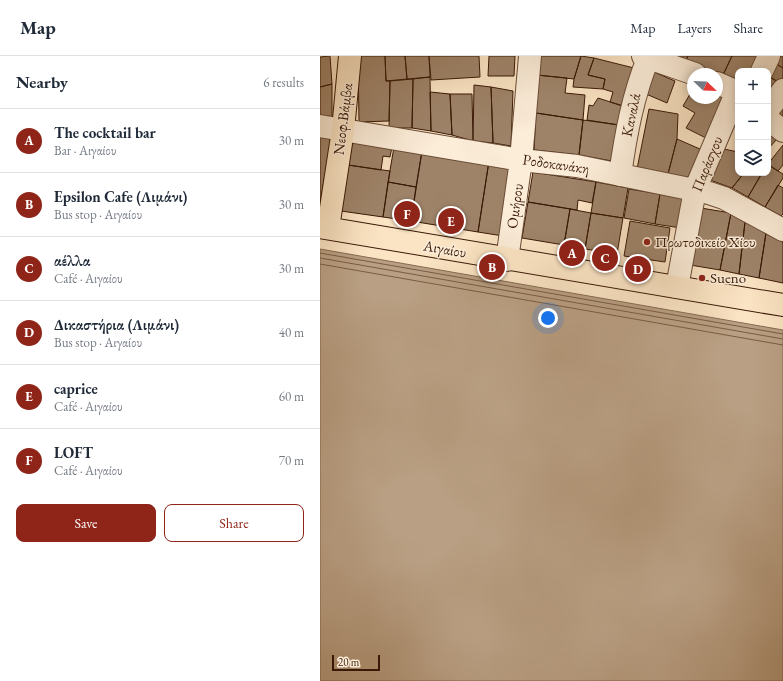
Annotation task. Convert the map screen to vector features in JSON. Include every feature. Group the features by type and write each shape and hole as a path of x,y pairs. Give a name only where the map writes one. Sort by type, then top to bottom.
{"main road":[{"name":"Νεοφ.Βάμβα","path":"324,228 343,130 350,56"},
{"name":"Αιγαίου","path":"324,228 507,260 783,305"}],"street":[{"name":"Ομήρου","path":"507,260 521,160 530,56"},
{"path":"647,56 687,71"},
{"name":"Καναλά","path":"620,175 627,127 636,90 647,56"},
{"path":"763,68 769,56"},
{"path":"723,85 735,91"},
{"path":"771,106 783,90"},
{"name":"Παράσχου","path":"677,287 695,190 735,99"},
{"path":"771,121 783,131"},
{"name":"Ροδοκανάκη","path":"320,126 521,160 577,166 695,190 724,198 783,230"}],"water":[{"path":"320,249 783,330 783,681 320,681"}],"building":[{"path":"330,56 332,84 320,87 320,57"},
{"path":"358,56 385,56 386,81 390,81 389,121 359,122"},
{"path":"385,56 405,56 407,79 386,81"},
{"path":"405,56 429,56 430,77 407,79"},
{"path":"429,56 479,56 480,77 431,80"},
{"path":"489,56 515,56 514,76 488,76"},
{"path":"539,56 581,56 574,79 537,75"},
{"path":"581,56 594,58 588,75 605,79 603,89 573,87"},
{"path":"671,56 688,56 685,62"},
{"path":"688,56 732,56 723,75 723,68 703,68 685,62"},
{"path":"732,56 761,56 755,68 735,68 735,81 723,75"},
{"path":"776,56 783,56 783,68 773,62"},
{"path":"594,58 634,68 623,106 610,102 613,92 603,89 605,79 588,75"},
{"path":"773,62 783,68 783,77 780,83 771,78 771,68"},
{"path":"654,72 675,81 667,103 646,94"},
{"path":"537,75 567,78 565,93 585,95 583,120 536,113"},
{"path":"430,77 431,131 412,128 413,79"},
{"path":"771,78 780,83 771,90"},
{"path":"413,79 412,128 389,128 390,81"},
{"path":"332,84 332,118 320,115 320,87"},
{"path":"474,85 491,87 493,143 473,141"},
{"path":"491,87 513,91 511,146 493,143"},
{"path":"430,92 450,94 452,135 431,131"},
{"path":"450,94 472,94 473,141 452,135"},
{"path":"598,98 623,106 619,125 587,120 589,105 593,106"},
{"path":"687,99 687,104 721,104 710,140 686,128 695,113 683,106"},
{"path":"783,102 783,120 774,113"},
{"path":"649,109 678,114 677,139 668,174 637,169"},
{"path":"536,113 583,120 579,155 534,150"},
{"path":"583,120 619,125 612,161 579,155"},
{"path":"771,134 777,139 771,146"},
{"path":"320,136 332,138 320,202"},
{"path":"677,139 700,149 692,178 668,174"},
{"path":"352,140 392,147 390,157 383,156 381,170 348,165"},
{"path":"783,145 783,165 778,171 771,166 771,160"},
{"path":"394,147 422,151 416,187 388,182"},
{"path":"724,149 735,151 735,176 742,176 732,188 710,180"},
{"path":"422,151 489,161 478,232 411,221"},
{"path":"489,161 513,164 503,236 478,232"},
{"path":"348,165 390,171 383,217 341,211"},
{"path":"771,167 783,174 783,178 765,207 748,197 760,176 771,176"},
{"path":"533,172 596,182 592,203 578,200 577,210 528,202"},
{"path":"742,176 760,176 748,197 732,188"},
{"path":"388,182 416,187 411,221 383,217"},
{"path":"596,182 628,188 623,218 591,213"},
{"path":"778,185 783,188 783,214 781,216 765,207"},
{"path":"629,189 660,194 655,224 624,218"},
{"path":"660,194 686,199 681,228 655,224"},
{"path":"528,202 570,209 564,245 522,238"},
{"path":"701,208 731,213 720,270 690,265"},
{"path":"570,209 591,213 585,249 564,245"},
{"path":"591,213 623,218 617,254 585,249"},
{"path":"731,213 745,222 739,274 720,270"},
{"name":"Πρωτοδικείο Χίου","path":"630,221 670,228 665,262 624,256"},
{"path":"745,222 766,233 759,278 739,274"},
{"path":"766,233 783,242 783,283 759,278"}],"place":[{"name":"LOFT","path":"407,214"},
{"name":"caprice","path":"451,221"},
{"name":"Πρωτοδικείο Χίου","path":"647,242"},
{"name":"The cocktail bar","path":"572,253"},
{"name":"αέλλα","path":"605,258"},
{"name":"Epsilon Cafe (Λιμάνι)","path":"492,267"},
{"name":"Δικαστήρια (Λιμάνι)","path":"638,269"},
{"name":"Sueno","path":"702,278"}]}
